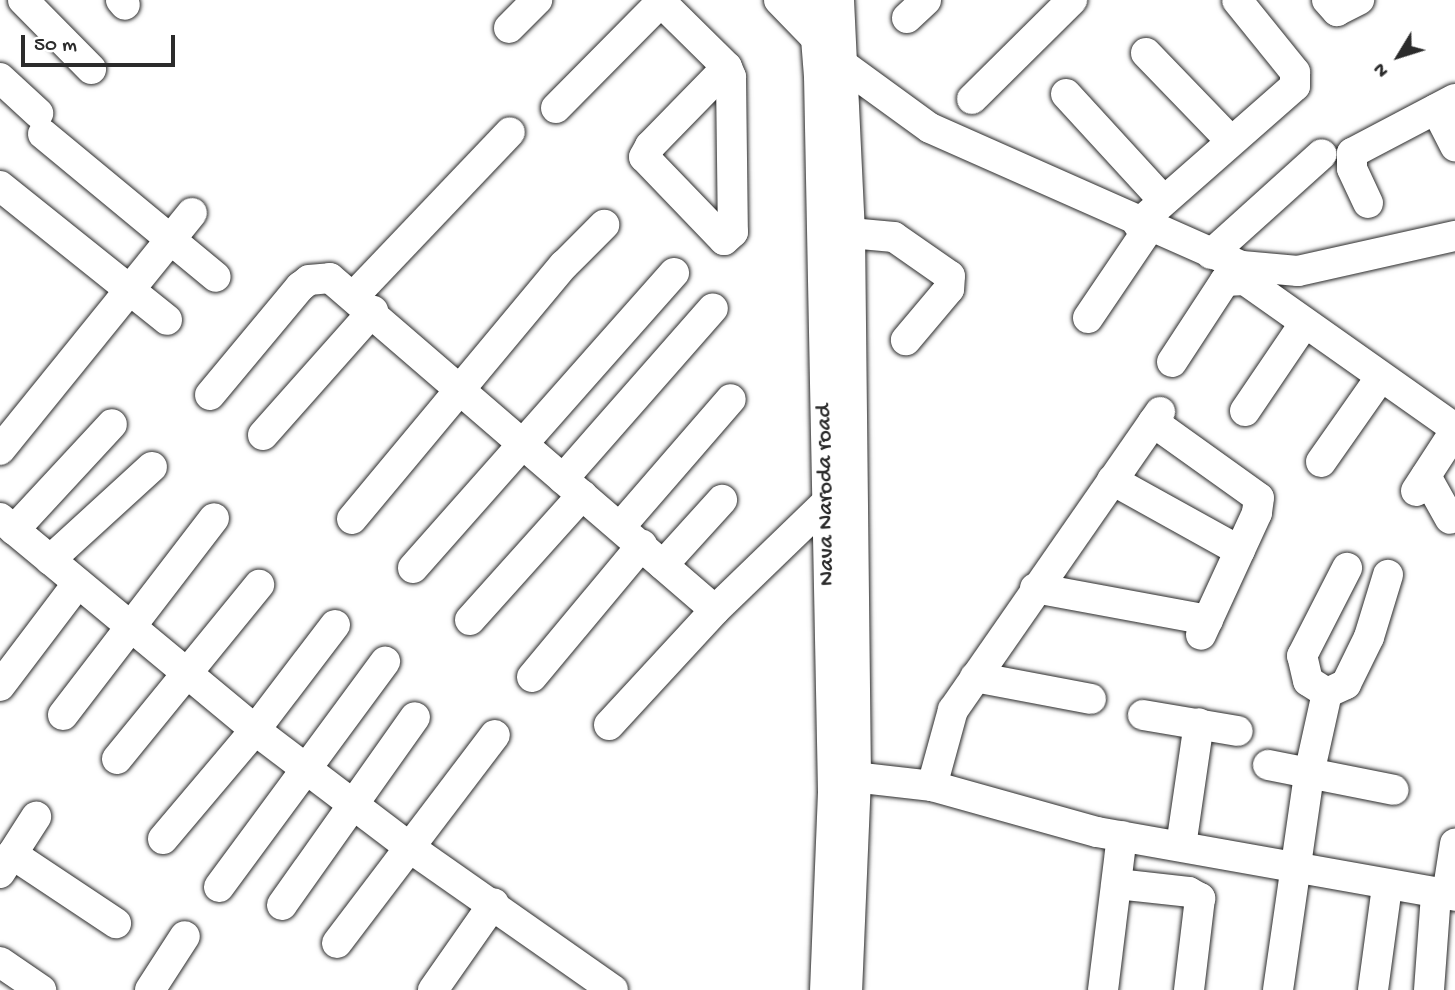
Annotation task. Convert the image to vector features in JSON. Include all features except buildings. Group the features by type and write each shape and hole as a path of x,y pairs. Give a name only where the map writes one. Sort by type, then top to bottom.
{"street":[{"path":"23,0 91,69"},
{"path":"509,28 537,0"},
{"path":"779,0 839,62 930,128 1143,226 1242,266 1298,271 1455,236"},
{"name":"Nava Naroda road","path":"813,0 817,42 827,502 844,776 847,990"},
{"path":"839,0 839,62 850,233 844,776 932,786 1122,836 1297,865 1387,886 1446,895"},
{"path":"972,99 1072,0"},
{"path":"1088,318 1143,226 1163,200 1229,139 1295,86 1295,72 1237,0"},
{"path":"1327,0 1337,11 1359,0"},
{"path":"556,108 661,1 727,67 731,77 733,232 724,240 645,157 650,146 727,67"},
{"path":"1146,54 1229,139"},
{"path":"0,78 40,124 171,241 216,277"},
{"path":"1066,94 1163,200"},
{"path":"1368,203 1352,168 1352,153 1446,104 1455,146"},
{"path":"263,435 363,303 510,132"},
{"path":"1211,254 1322,154"},
{"path":"0,186 167,320"},
{"path":"0,450 192,213"},
{"path":"352,519 462,392 564,265 604,225"},
{"path":"850,233 894,237 950,276 949,289 906,340"},
{"path":"413,568 674,273"},
{"path":"210,395 309,280 330,278 363,303 715,610"},
{"path":"1172,362 1225,281 1245,280 1455,430 1421,483 1450,519"},
{"path":"470,620 713,308"},
{"path":"1245,411 1304,324"},
{"path":"1321,462 1380,378"},
{"path":"532,677 642,546 731,399"},
{"path":"932,786 953,710 1035,588 1156,417 1255,492 1259,505 1204,628 1035,588"},
{"path":"112,424 7,524 255,730 409,847 494,903 613,990"},
{"path":"50,560 152,467"},
{"path":"1112,480 1240,551"},
{"path":"642,546 722,500"},
{"path":"609,725 715,610 827,502"},
{"path":"63,715 214,518"},
{"path":"1326,693 1308,681 1302,656 1347,568"},
{"path":"1326,693 1346,684 1369,637 1388,575"},
{"path":"0,686 78,583"},
{"path":"117,759 184,671 259,585"},
{"path":"163,839 255,730 335,625"},
{"path":"219,887 385,662"},
{"path":"975,677 1091,699"},
{"path":"1278,990 1309,775 1326,693"},
{"path":"1143,715 1238,731"},
{"path":"282,905 415,717"},
{"path":"1181,846 1199,723"},
{"path":"337,943 495,735"},
{"path":"1268,765 1394,790"},
{"name":"Nava Naroda road","path":"825,990 844,776"},
{"path":"36,817 6,863 116,923"},
{"path":"1104,990 1122,836"},
{"path":"1429,990 1455,844"},
{"path":"1117,884 1189,892 1199,898 1189,990"},
{"path":"1373,990 1387,886"},
{"path":"433,990 494,903"},
{"path":"150,990 186,936"},
{"path":"0,962 41,990"}]}
